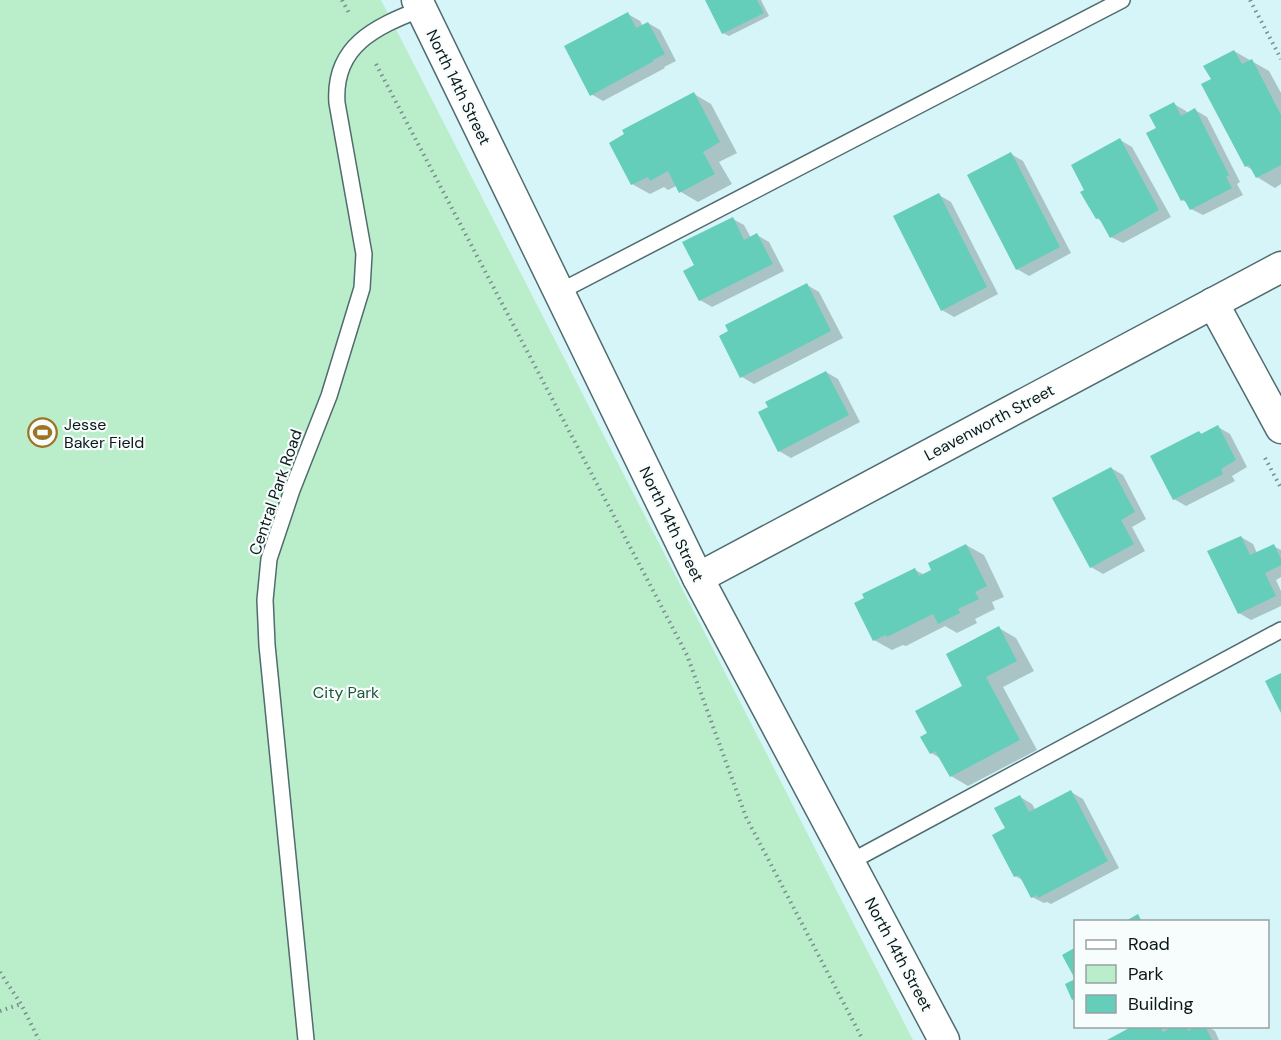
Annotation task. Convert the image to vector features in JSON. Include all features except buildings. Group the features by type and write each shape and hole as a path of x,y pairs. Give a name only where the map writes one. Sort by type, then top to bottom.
{"street":[{"name":"North 14th Street","path":"425,3 559,292 698,578 944,1040"},
{"name":"Leavenworth Street","path":"698,578 1281,267"},
{"path":"1213,303 1281,428"}],"lane":[{"path":"559,292 1122,0"},
{"name":"Central Park Road","path":"306,1040 271,680 265,600 269,559 292,490 329,396 362,288 364,254 337,102 336,85 341,66 349,52 386,22 425,3"},
{"path":"849,862 1281,630"}],"path":[{"path":"342,0 687,655 746,817 863,1040"},
{"path":"1250,0 1281,59"},
{"path":"0,972 21,1004 39,1040"},
{"path":"0,1011 21,1004"}],"green space":[{"name":"City Park","path":"0,0 381,0 913,1040 0,1040"}],"place":[{"name":"Jesse Baker Field","path":"43,433"}]}
